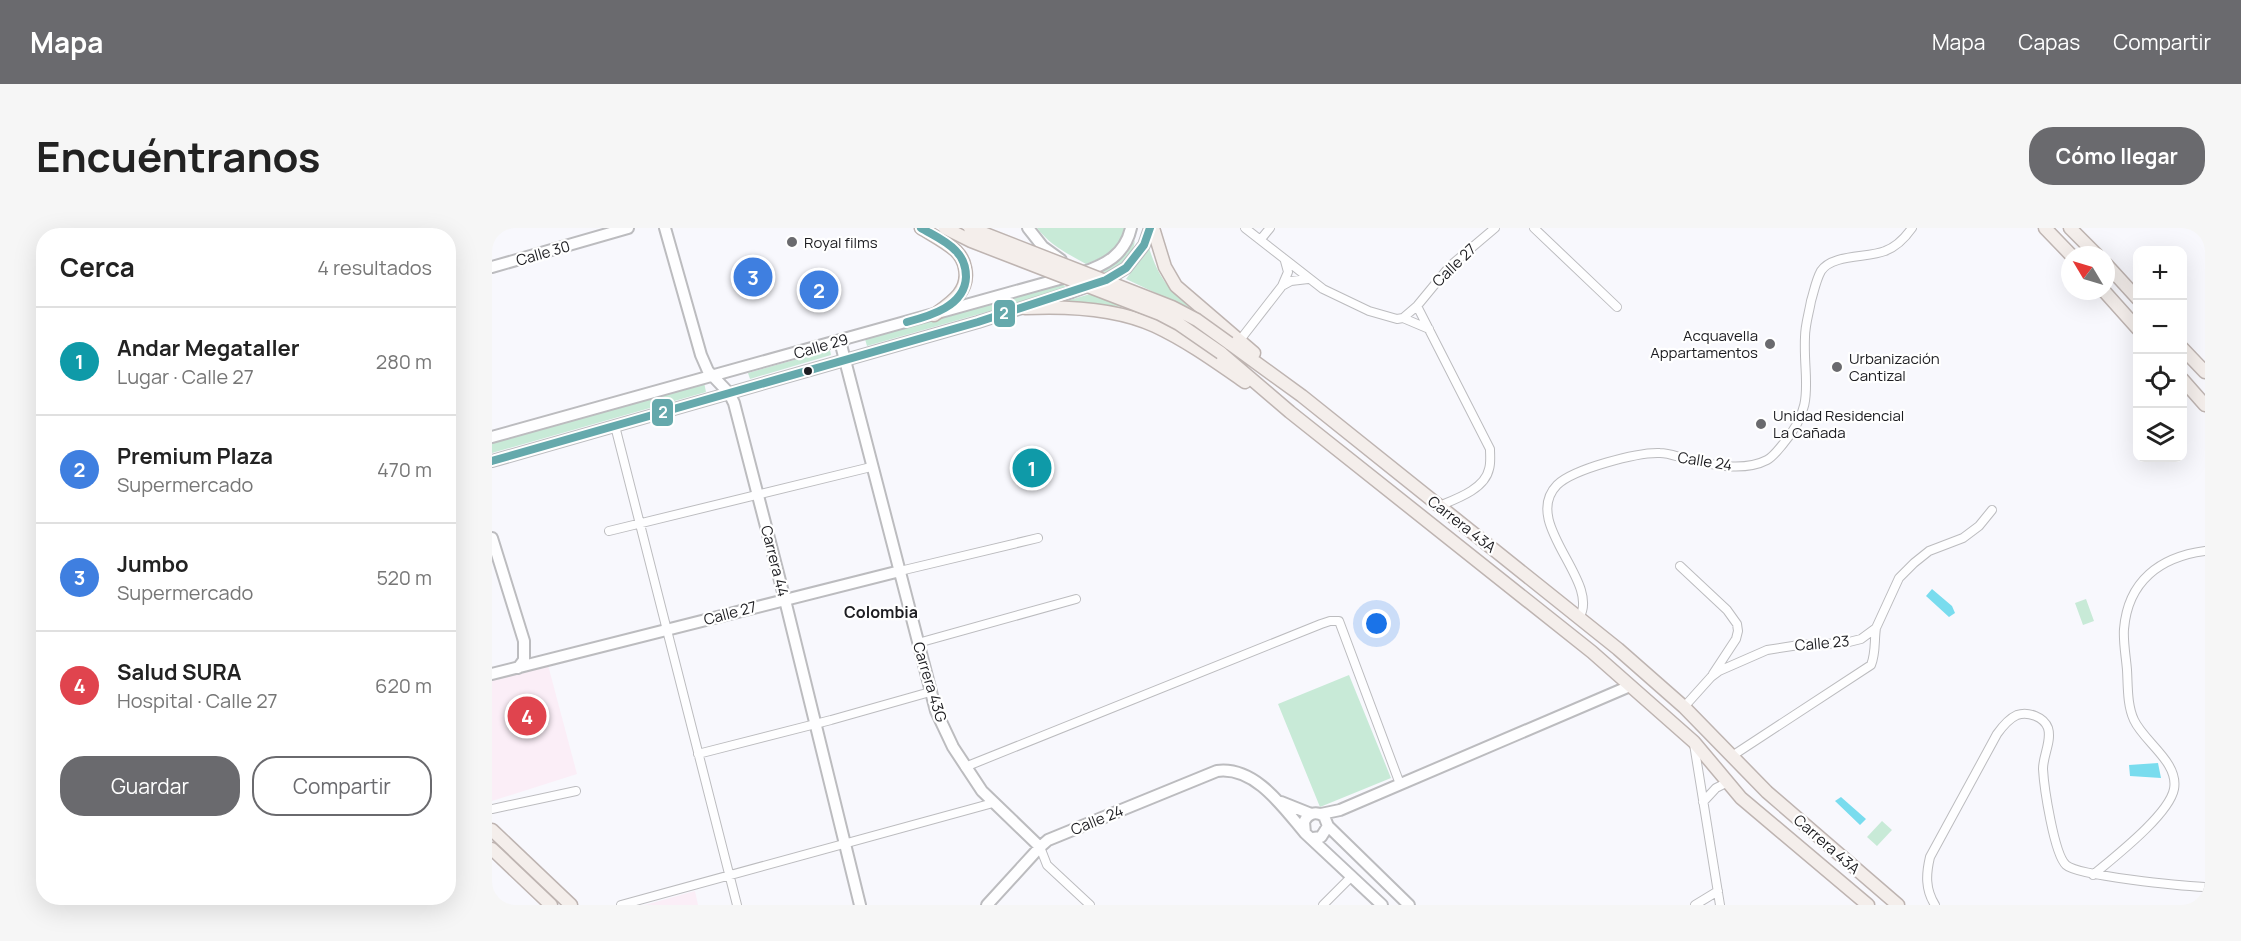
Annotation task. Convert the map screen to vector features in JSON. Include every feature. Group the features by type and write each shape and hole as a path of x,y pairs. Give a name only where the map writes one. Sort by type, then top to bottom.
{"main road":[{"path":"921,228 956,251 964,265 966,276 964,287 959,295 934,315"},
{"name":"Carrera 43A","path":"945,228 971,241 1160,314 1187,329 1230,345 1290,412 1592,652 1694,742 1726,783 1756,812 1868,905"},
{"name":"Carrera 43A","path":"970,228 1185,313 1302,396 1579,618 1684,707 1767,792 1898,905"},
{"path":"1151,228 1165,267 1176,286 1230,345"},
{"path":"2044,228 2061,246"},
{"path":"2070,228 2088,246"},
{"path":"2115,274 2133,294"},
{"path":"2112,300 2133,323"},
{"path":"1025,308 1063,307 1090,310 1127,316 1154,325 1181,339 1290,412"},
{"path":"2187,353 2205,372"},
{"path":"2187,385 2205,405"},
{"path":"492,830 571,905"},
{"path":"492,849 551,905"}],"street":[{"name":"Calle 30","path":"492,267 628,228"},
{"name":"Carrera 44","path":"665,228 701,355 713,376 729,393 734,403 759,494 860,905"},
{"path":"1028,228 1043,247 1074,268"},
{"name":"Calle 29","path":"492,437 1094,269 1120,252 1129,237 1131,228"},
{"name":"Calle 29","path":"492,461 1025,308 1106,280 1117,274 1139,253 1151,228"},
{"path":"1245,228 1323,289 1369,311 1397,319 1402,318 1429,329"},
{"path":"1261,239 1270,228"},
{"name":"Calle 27","path":"1402,318 1417,306 1450,266 1495,228"},
{"path":"1534,228 1617,307"},
{"name":"Calle 24","path":"1579,618 1584,605 1576,576 1555,536 1546,509 1547,499 1559,483 1593,467 1645,454 1662,453 1695,461 1741,466 1754,466 1770,459 1788,438 1807,398 1805,337 1814,289 1822,269 1836,261 1885,251 1901,242 1912,228"},
{"path":"1230,345 1282,286 1288,272 1284,260"},
{"path":"1282,286 1291,281 1308,279"},
{"path":"1417,306 1438,343 1490,449 1489,470 1482,483 1470,492 1439,506"},
{"name":"Carrera 43G","path":"840,341 930,693 944,728 965,767 993,803 1040,847 1047,865 1090,905"},
{"path":"615,426 737,905"},
{"path":"609,531 872,467"},
{"name":"Calle 23","path":"1684,707 1711,677 1734,663 1767,650 1799,645 1845,643 1861,639 1876,628 1899,578 1914,562 1929,551 1963,538 1979,526 1992,510"},
{"path":"492,538 524,641 524,660 518,668"},
{"name":"Calle 27","path":"492,674 1038,538"},
{"path":"2093,875 2119,854 2161,811 2171,798 2175,782 2167,762 2141,733 2133,718 2124,630 2129,603 2140,582 2167,561 2186,554 2205,551"},
{"path":"1680,566 1727,610 1737,624 1736,639 1711,677"},
{"path":"918,644 1076,599"},
{"path":"965,767 1321,624 1339,621 1400,784"},
{"path":"1732,756 1871,665 1875,655 1873,645 1876,628"},
{"path":"1861,639 1873,645"},
{"path":"1731,648 1731,658 1734,663"},
{"path":"1322,819 1325,834 1317,838 1309,835 1304,822 1322,819 1630,686"},
{"path":"698,754 930,693"},
{"path":"1935,905 1927,889 1927,869 1930,856 1997,734 2003,726 2018,715 2031,715 2039,718 2048,730 2049,739 2043,768 2055,843 2061,860 2069,868 2093,875 2205,887"},
{"path":"1694,742 1720,905"},
{"name":"Calle 24","path":"987,905 1040,847 1056,836 1217,771 1230,769 1243,774 1278,800"},
{"path":"1702,802 1710,793 1726,783"},
{"path":"492,808 576,790"},
{"path":"1278,800 1322,819 1409,905"},
{"path":"1278,800 1309,835 1382,905"},
{"path":"621,905 993,803"},
{"path":"1323,905 1352,876"},
{"path":"1695,905 1718,891"}],"shaded area":[{"path":"548,665 577,774 492,801 492,680"},
{"path":"695,891 698,905 645,905"}],"green space":[{"path":"1037,228 1124,229 1122,236 1110,252 1086,264 1053,244"},
{"path":"1135,240 1130,256 1119,268 1110,275 1101,271 1127,253"},
{"path":"1149,248 1166,284 1194,311 1126,279"},
{"path":"1062,283 1067,289 867,346 865,339"},
{"path":"1090,294 1123,307 1063,302"},
{"path":"830,350 831,355 750,379 748,373"},
{"path":"704,382 706,392 492,453 492,443"},
{"path":"2086,599 2094,621 2083,625 2075,603"},
{"path":"1349,675 1391,778 1320,807 1278,704"},
{"path":"1882,821 1892,830 1877,846 1867,837"}],"water":[{"path":"1932,589 1952,606 1955,613 1949,617 1926,596"},
{"path":"2158,763 2161,778 2130,776 2129,765"},
{"path":"1841,797 1866,819 1860,825 1835,801"}],"transit line":[{"name":"2","path":"907,322 936,313 953,302 960,295 966,277 964,263 956,251 921,228"},
{"name":"2","path":"492,461 978,322 1106,280 1126,268 1144,245 1150,228"}],"place":[{"name":"Royal films","path":"792,242"},
{"name":"Jumbo","path":"753,277"},
{"name":"Premium Plaza","path":"819,290"},
{"name":"Acquavella Appartamentos","path":"1770,344"},
{"name":"Urbanización Cantizal","path":"1837,367"},
{"name":"Unidad Residencial La Cañada","path":"1761,424"},
{"name":"Andar Megataller","path":"1032,468"},
{"name":"Salud SURA","path":"527,716"}],"district":[{"name":"Colombia","path":"881,612"}]}
